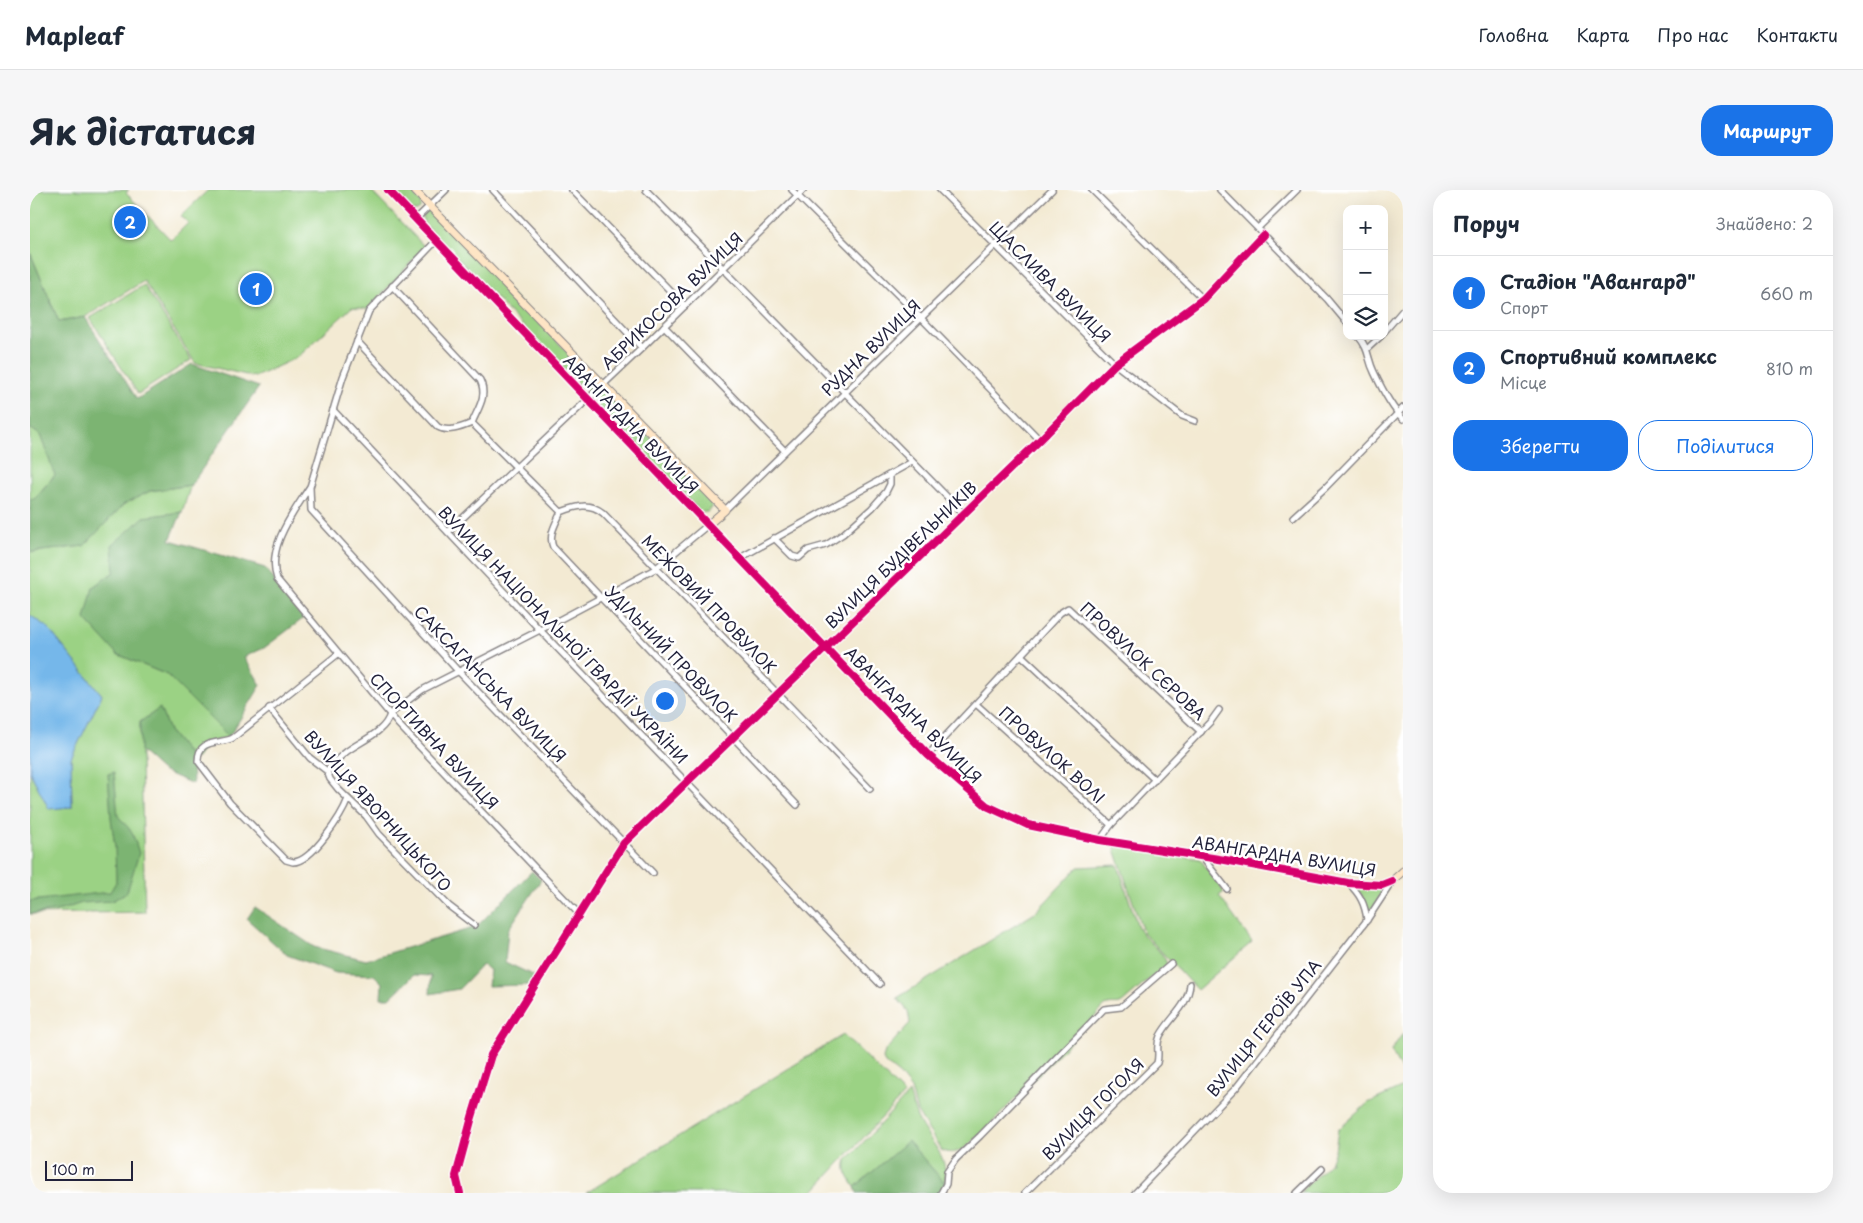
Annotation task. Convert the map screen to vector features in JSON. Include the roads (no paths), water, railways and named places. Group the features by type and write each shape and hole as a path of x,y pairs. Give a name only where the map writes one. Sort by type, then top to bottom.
{"street":[{"name":"АВАНГАРДНА ВУЛИЦЯ","path":"388,190 928,755 987,806 1028,825 1100,840 1202,856 1348,883 1382,885 1392,881"},
{"name":"АВАНГАРДНА ВУЛИЦЯ","path":"414,190 725,510"},
{"path":"416,219 446,190"},
{"path":"493,190 642,348"},
{"path":"572,190 685,306"},
{"path":"646,190 963,513"},
{"path":"792,190 1040,440"},
{"name":"АБРИКОСОВА ВУЛИЦЯ","path":"448,532 642,348 803,190"},
{"name":"ЩАСЛИВА ВУЛИЦЯ","path":"940,190 1115,364 1182,416 1195,421"},
{"name":"РУДНА ВУЛИЦЯ","path":"709,524 1052,190"},
{"path":"1092,190 1203,299"},
{"path":"1220,190 1258,228 1263,236 1327,299 1343,318"},
{"path":"1258,228 1297,190"},
{"name":"ВУЛИЦЯ БУДІВЕЛЬНИКІВ","path":"460,1193 456,1176 491,1055 624,842 1040,440 1115,364 1203,299 1263,236"},
{"path":"310,487 343,377 369,310 436,241"},
{"path":"357,341 442,430 449,430 472,423 484,396 484,388 480,380 392,286"},
{"path":"1388,327 1403,310"},
{"path":"664,326 785,451"},
{"path":"1361,340 1367,349 1373,370 1397,413 1403,419"},
{"path":"1367,349 1377,340"},
{"path":"1293,517 1325,488 1403,408"},
{"name":"ВУЛИЦЯ НАЦІОНАЛЬНОЇ ГВАРДІЇ УКРАЇНИ","path":"333,410 540,630 880,984"},
{"path":"472,423 561,512"},
{"path":"740,558 912,462"},
{"path":"774,538 792,556 799,558 814,547 826,545 843,534 883,496 890,484 890,475"},
{"name":"САКСАГАНСЬКА ВУЛИЦЯ","path":"310,487 311,510 458,672 653,873"},
{"name":"СПОРТИВНА ВУЛИЦЯ","path":"310,487 281,536 273,560 277,579 390,714 580,914"},
{"name":"МЕЖОВИЙ ПРОВУЛОК","path":"561,512 584,505 596,507 603,513 870,789"},
{"name":"УДІЛЬНИЙ ПРОВУЛОК","path":"561,512 551,535 553,548 798,805"},
{"path":"327,771 345,753 378,731 389,719 390,714 422,690 600,599 655,568 709,524"},
{"name":"ПРОВУЛОК СЄРОВА","path":"1021,655 1060,613 1068,608 1201,732"},
{"path":"338,654 233,738 226,741 211,742 199,754 200,765 230,803 286,860 293,862 301,860 310,854 343,812 348,799"},
{"path":"928,755 1021,655 1155,780"},
{"name":"ПРОВУЛОК ВОЛІ","path":"976,704 1111,826"},
{"name":"ВУЛИЦЯ ЯВОРНИЦЬКОГО","path":"269,708 310,758 327,771 330,779 366,816 379,834 448,906 474,925"},
{"path":"1100,840 1111,826 1201,732 1219,710"},
{"path":"1202,856 1227,889"},
{"name":"ВУЛИЦЯ ГЕРОЇВ УПА","path":"1135,1193 1236,1088 1367,920 1392,881 1403,871"},
{"path":"1348,883 1363,900 1367,920"},
{"path":"941,1193 946,1184 948,1172 956,1159 1104,1009 1120,1007 1171,964"},
{"name":"ВУЛИЦЯ ГОГОЛЯ","path":"1025,1193 1157,1063 1156,1047 1158,1040 1168,1024 1184,1005 1189,993 1190,984"},
{"path":"1297,1193 1322,1169"}],"water":[{"path":"30,615 48,628 102,695 71,758 72,807 49,809 30,772"}],"place":[{"name":"Спортивний комплекс","path":"130,222"},
{"name":"Стадіон \"Авангард\"","path":"256,289"}]}
